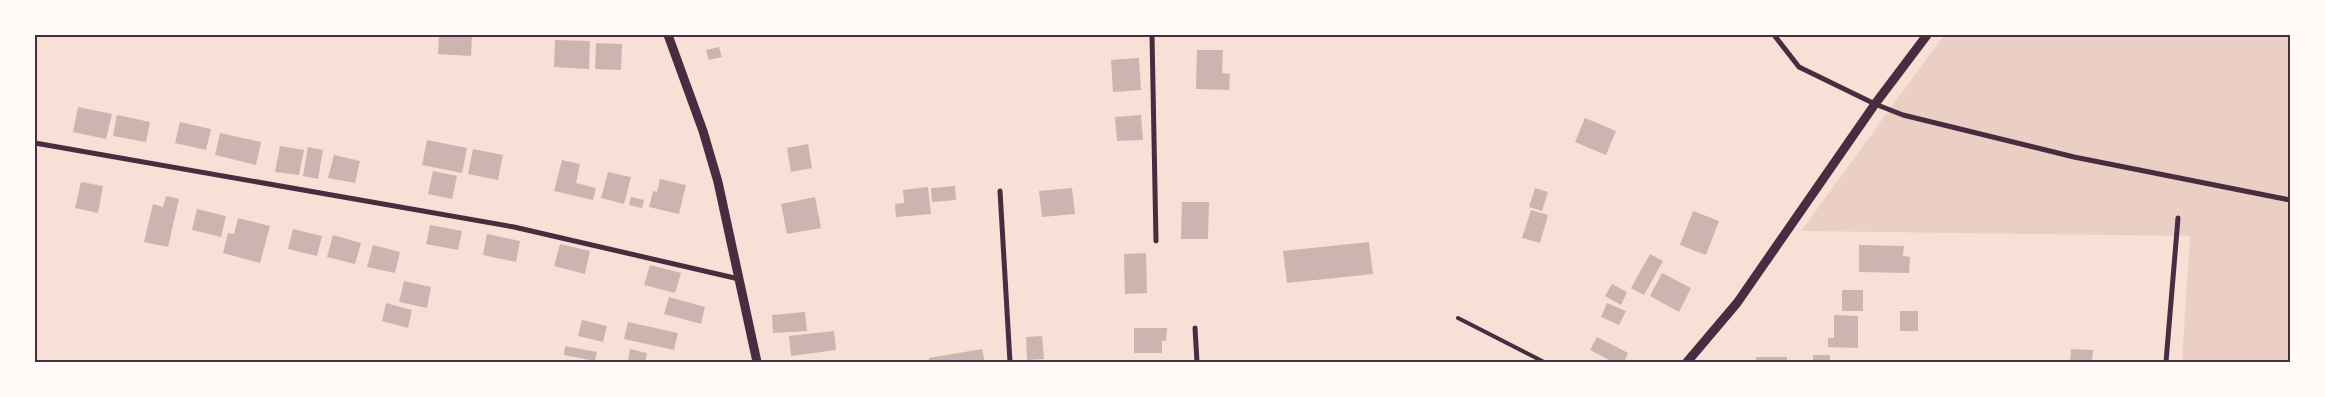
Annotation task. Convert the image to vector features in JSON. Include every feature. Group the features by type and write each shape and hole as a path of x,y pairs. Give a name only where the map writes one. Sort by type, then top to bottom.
{"street":[{"path":"668,35 703,131 718,182 757,362"},
{"path":"1152,35 1156,241"},
{"path":"1774,35 1799,67 1903,116 2074,157 2290,200"},
{"path":"1687,362 1736,303 1875,104 1927,35"},
{"path":"35,144 514,227 740,279"},
{"path":"1000,191 1010,362"},
{"path":"2166,362 2178,218"},
{"path":"1195,328 1197,362"}],"lane":[{"path":"1458,318 1544,362"}],"shaded area":[{"path":"1944,35 2290,35 2290,362 2182,362 2190,236 1801,231"}],"building":[{"path":"439,35 472,36 471,56 438,54"},
{"path":"555,40 590,41 589,69 554,67"},
{"path":"596,43 622,44 621,70 595,69"},
{"path":"719,47 722,57 709,60 706,50"},
{"path":"1197,50 1223,50 1222,73 1230,74 1229,90 1196,89"},
{"path":"1139,58 1141,90 1113,92 1111,60"},
{"path":"78,107 112,114 106,139 73,132"},
{"path":"117,115 150,122 146,142 113,136"},
{"path":"1141,115 1143,140 1117,141 1115,117"},
{"path":"1585,118 1616,131 1606,155 1575,142"},
{"path":"180,122 211,129 206,150 175,143"},
{"path":"220,133 261,142 256,165 215,155"},
{"path":"427,140 467,148 462,173 422,165"},
{"path":"808,144 812,168 791,172 787,148"},
{"path":"280,146 304,150 299,175 275,172"},
{"path":"308,147 323,150 318,179 303,176"},
{"path":"473,149 503,155 498,180 468,174"},
{"path":"334,155 360,161 355,183 328,178"},
{"path":"562,160 580,164 576,183 596,188 593,200 554,191"},
{"path":"433,171 457,176 452,199 428,194"},
{"path":"608,172 631,177 624,204 601,198"},
{"path":"660,179 686,185 679,214 649,207 653,191 657,192"},
{"path":"81,182 103,186 98,213 75,208"},
{"path":"955,186 956,200 932,202 931,188"},
{"path":"928,187 931,214 896,217 895,204 904,203 903,190"},
{"path":"1072,188 1075,214 1042,217 1039,191"},
{"path":"1535,188 1548,192 1542,211 1529,207"},
{"path":"166,196 179,199 168,247 144,242 153,204 163,207"},
{"path":"631,197 644,200 642,208 629,205"},
{"path":"815,197 821,228 787,234 781,204"},
{"path":"1182,202 1209,202 1208,239 1181,239"},
{"path":"197,209 226,216 221,237 192,230"},
{"path":"1531,210 1548,215 1540,243 1522,238"},
{"path":"1693,211 1719,221 1706,255 1680,245"},
{"path":"238,218 270,226 260,263 223,253 228,233 234,234"},
{"path":"430,225 462,231 458,250 426,244"},
{"path":"293,229 322,236 317,256 288,249"},
{"path":"487,234 520,241 516,262 483,255"},
{"path":"333,235 361,243 355,264 327,257"},
{"path":"1369,242 1373,274 1287,283 1283,251"},
{"path":"560,244 590,251 585,274 554,266"},
{"path":"373,245 400,252 395,273 367,267"},
{"path":"1859,245 1904,246 1903,256 1910,257 1909,273 1859,272"},
{"path":"1146,253 1147,293 1125,294 1124,254"},
{"path":"1650,254 1663,261 1644,295 1631,288"},
{"path":"650,265 681,273 675,293 644,285"},
{"path":"1662,273 1691,288 1679,312 1650,296"},
{"path":"404,281 431,287 427,308 399,302"},
{"path":"1612,284 1627,292 1621,305 1605,296"},
{"path":"1842,290 1863,290 1863,311 1842,311"},
{"path":"669,297 705,307 701,324 664,314"},
{"path":"386,303 412,310 408,328 382,321"},
{"path":"1607,303 1626,311 1619,325 1601,317"},
{"path":"1900,311 1918,311 1918,331 1900,331"},
{"path":"805,312 807,331 773,333 772,315"},
{"path":"1834,315 1858,316 1858,348 1828,347 1828,338 1834,338"},
{"path":"582,320 607,326 603,342 578,336"},
{"path":"628,322 678,333 674,350 624,339"},
{"path":"1134,328 1167,328 1166,341 1162,341 1162,353 1134,353"},
{"path":"834,331 836,350 791,356 789,336"},
{"path":"1042,336 1044,359 1027,360 1026,337"},
{"path":"1597,337 1628,353 1624,362 1613,362 1590,350"},
{"path":"565,346 597,352 595,361 564,355"},
{"path":"630,349 647,353 645,362 628,361"},
{"path":"982,349 985,362 929,362 929,358"},
{"path":"2071,349 2093,350 2092,362 2070,362"},
{"path":"1813,355 1830,355 1830,362 1813,362"},
{"path":"1756,357 1787,357 1787,362 1756,362"}]}
